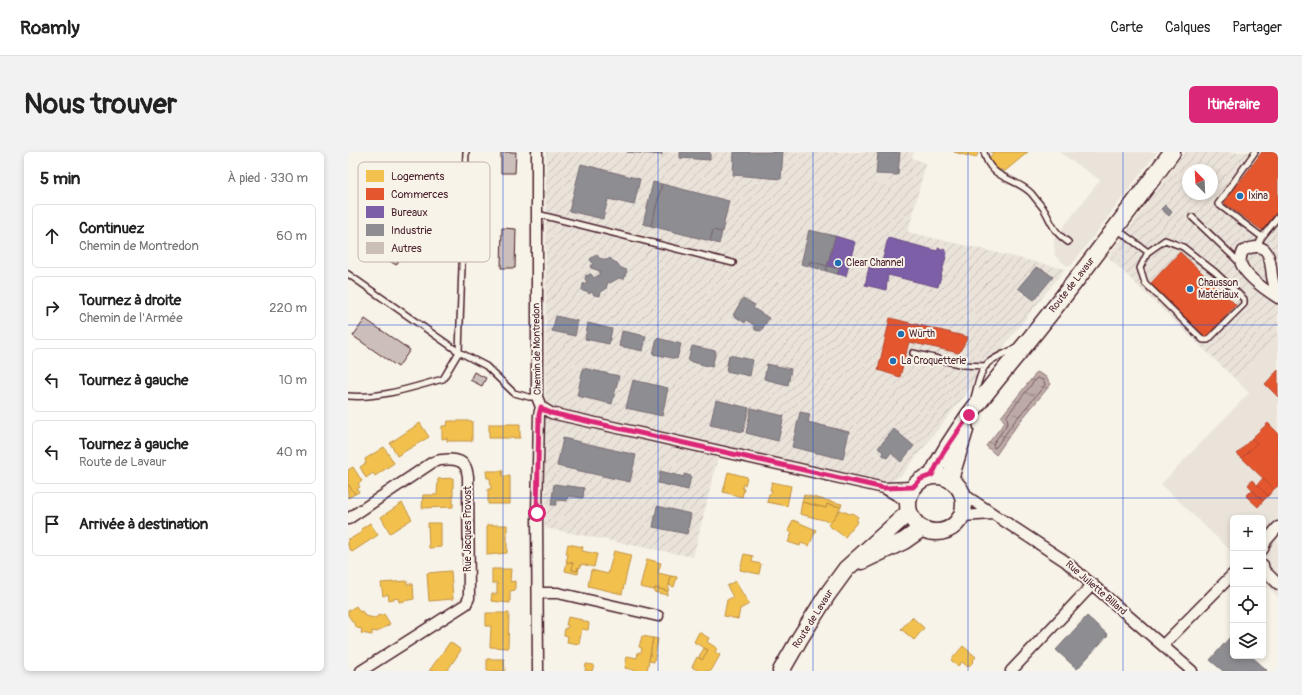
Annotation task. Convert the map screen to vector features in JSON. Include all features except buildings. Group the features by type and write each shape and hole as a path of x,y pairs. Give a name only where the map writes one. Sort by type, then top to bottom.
{"main road":[{"name":"Route de Lavaur","path":"932,475 943,453 972,412 1172,152"},
{"name":"Route de Lavaur","path":"950,479 972,412"},
{"path":"932,475 950,479 958,485 963,494 964,509 962,516 954,525 944,531 933,532 922,529 914,522 909,500 921,479 932,475"},
{"name":"Route de Lavaur","path":"781,671 827,595 846,568 909,500"},
{"name":"Route de Lavaur","path":"846,568 902,542 922,529"}],"street":[{"name":"Chemin de Montredon","path":"537,152 537,397 541,407 539,415 537,498 538,671"},
{"path":"1258,247 1264,249 1270,256 1272,278 1278,298 1267,291 1247,273 1241,264 1243,251 1258,247"},
{"path":"541,407 551,413 884,488 909,500"},
{"name":"Rue Jacques Provost","path":"348,518 433,462 440,460 459,461 465,465 468,476 469,598 466,604 361,671"},
{"path":"884,488 909,500"},
{"name":"Rue Juliette Billard","path":"963,494 1065,561 1192,671"},
{"path":"962,516 993,514"},
{"path":"1266,541 1278,527"},
{"path":"1266,572 1278,584"},
{"path":"1163,645 1230,577"},
{"path":"1012,671 1093,584"},
{"path":"538,593 558,594 658,616"}],"lane":[{"path":"466,152 466,162"},
{"path":"984,152 985,158 994,171 1002,177 1020,185 1030,193 1043,208 1057,232 1068,242"},
{"path":"1255,152 1218,204 1262,237"},
{"path":"537,214 733,263"},
{"path":"1192,217 1241,264"},
{"path":"1258,247 1262,237 1278,217"},
{"path":"1115,228 1148,252"},
{"path":"1165,240 1183,247 1216,272 1244,299 1244,304 1208,340 1203,340 1145,283 1140,268 1148,252 1165,240"},
{"path":"348,396 360,397 399,391 443,379 459,352 462,262"},
{"path":"348,274 459,352 486,366 514,393 529,397 537,397"},
{"path":"972,412 974,398 986,366 990,362 1027,342"},
{"path":"913,353 963,365 986,366"}],"shaded area":[{"path":"546,152 914,152 912,158 926,163 908,232 1065,269 901,476 873,491 718,457 693,557 545,528"},
{"path":"1059,152 1157,152 1071,266 1067,266 1055,256 1054,239 1100,180"},
{"path":"1185,152 1278,152 1278,338 1237,381 1108,257"},
{"path":"1278,338 1278,597 1266,585 1266,515 1230,515 1230,550 1161,484 1249,393 1237,381"}],"water":[{"path":"1037,372 1046,377 1051,384 1017,425 996,455 986,446 1005,422 1001,417"}],"place":[{"name":"Ixina","path":"1240,196"},
{"name":"Clear Channel","path":"838,263"},
{"name":"Chausson Matériaux","path":"1190,289"},
{"name":"Würth","path":"901,334"},
{"name":"La Croquetterie","path":"893,361"}],"route":[{"path":"537,513 539,415 541,407 551,413 884,488 913,487 921,479 932,475 943,453 969,415"}]}
